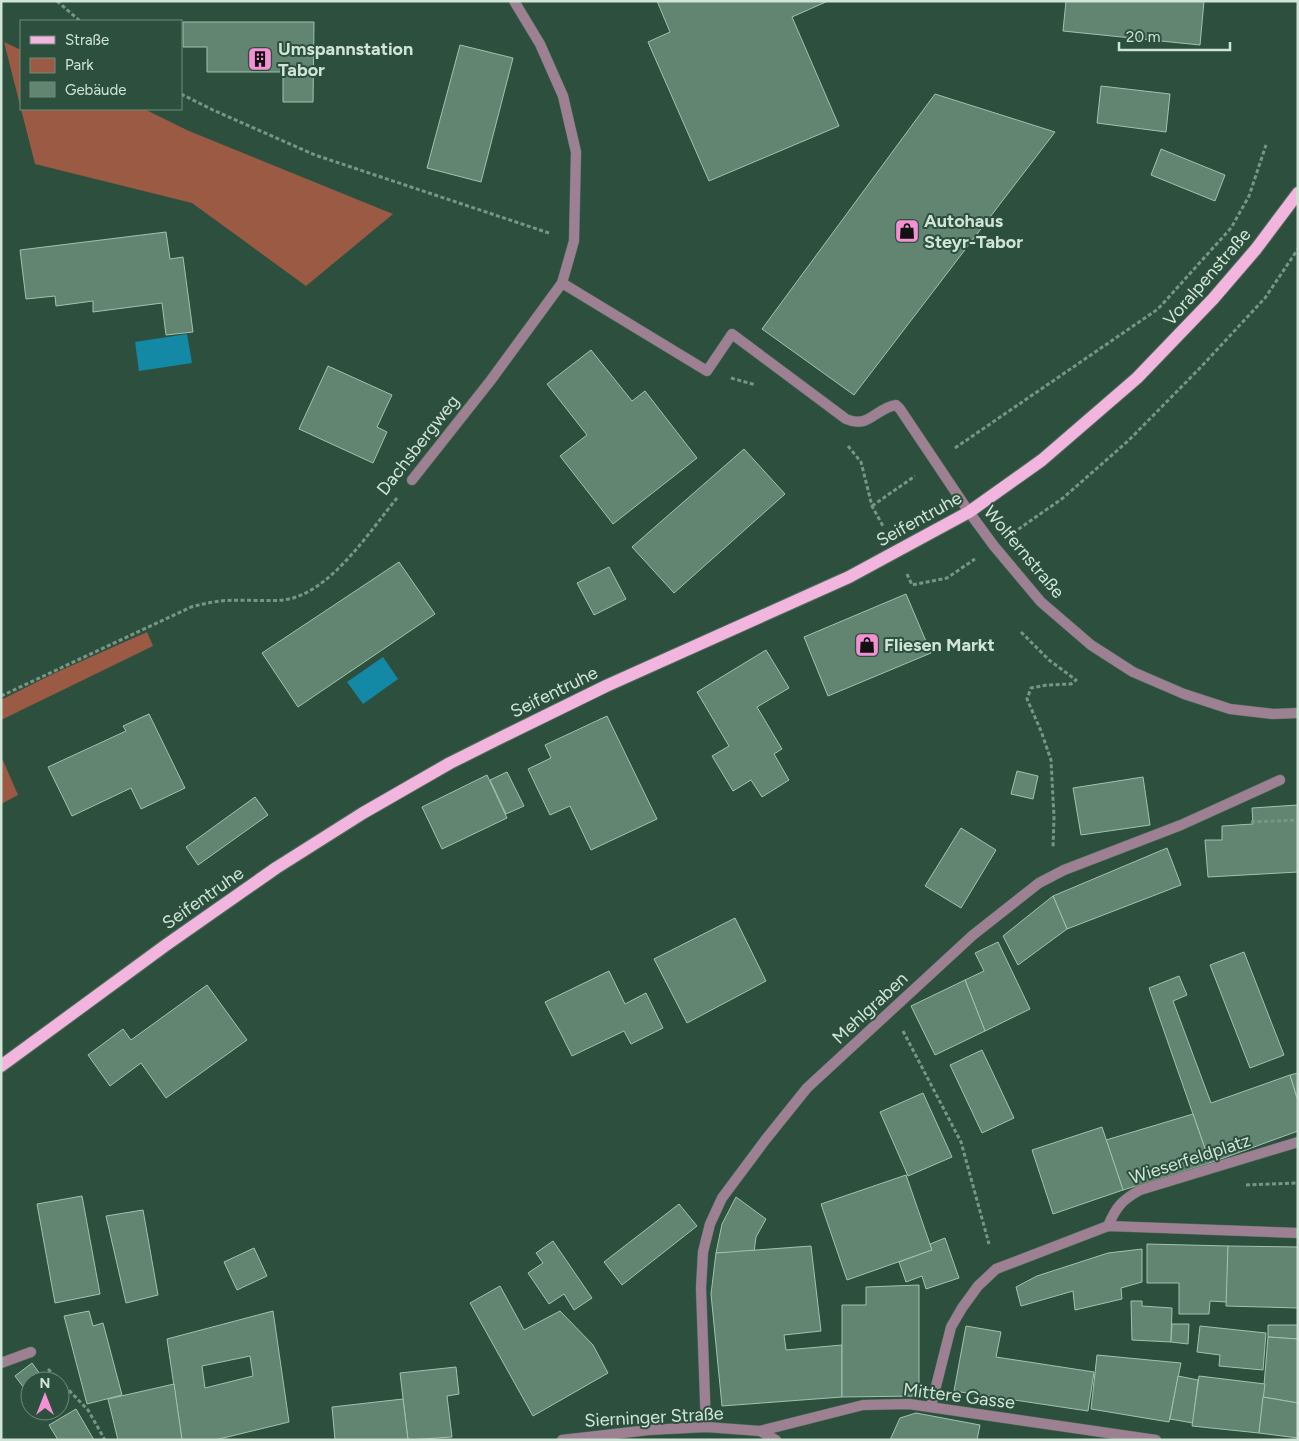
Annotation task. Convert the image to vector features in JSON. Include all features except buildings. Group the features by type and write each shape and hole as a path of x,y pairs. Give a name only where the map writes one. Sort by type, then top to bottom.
{"main road":[{"name":"Voralpenstraße","path":"1137,378 1213,300 1256,249 1298,193"},
{"name":"Seifentruhe","path":"1,1066 166,945 276,868 363,812 510,732 606,686 849,577 969,512 1042,460 1137,378"}],"street":[{"name":"Dachsbergweg","path":"412,480 491,380 562,283 574,241 576,152 563,96 540,44 514,1"},
{"path":"562,283 706,371"},
{"name":"Wolfernstraße","path":"706,371 732,334 846,419 856,423 862,422 888,406 896,405 994,546 1041,602 1090,645 1133,672 1184,694 1230,709 1273,714 1298,713"},
{"name":"Mehlgraben","path":"706,1427 701,1288 703,1252 710,1224 722,1198 807,1088 973,936 1039,883 1064,870 1181,825 1280,780"},
{"name":"Wieserfeldplatz","path":"1108,1226 1115,1210 1126,1198 1140,1190 1298,1142"},
{"path":"931,1406 951,1327 978,1286 996,1269 1108,1226 1298,1234"},
{"path":"1,1363 31,1352"},
{"name":"Mittere Gasse","path":"760,1430 863,1405 909,1404 1156,1440"},
{"name":"Sierninger Straße","path":"562,1440 649,1430 706,1427 760,1430 776,1440"}],"path":[{"path":"57,1 79,20"},
{"path":"182,94 315,155 574,241"},
{"path":"872,506 1158,309 1231,228 1249,196 1266,145"},
{"path":"843,441 862,462 872,506 912,584 947,578 1064,498 1128,441 1265,298 1298,249"},
{"path":"706,371 763,386"},
{"name":"Dachsbergweg","path":"1,696 191,607 215,601 283,600 299,597 315,589 339,568 412,480"},
{"path":"1021,632 1049,660 1076,680 1070,684 1047,684 1031,688 1027,700 1041,730 1050,760 1054,817 1052,876"},
{"path":"892,1009 961,1142 996,1269"},
{"path":"70,1391 88,1410 105,1440"}],"green space":[{"path":"4,42 20,50 20,105"},
{"path":"21,110 146,110 189,131 393,214 306,286 192,203 35,164"},
{"path":"147,632 153,646 1,720 1,700 55,673"},
{"path":"1,756 18,795 1,804"}],"water":[{"path":"187,334 192,363 139,371 135,342"},
{"path":"383,657 398,679 363,704 347,682"}],"place":[{"name":"Umspannstation Tabor","path":"260,59"},
{"name":"Autohaus Steyr-Tabor","path":"907,231"},
{"name":"Fliesen Markt","path":"867,645"}]}
